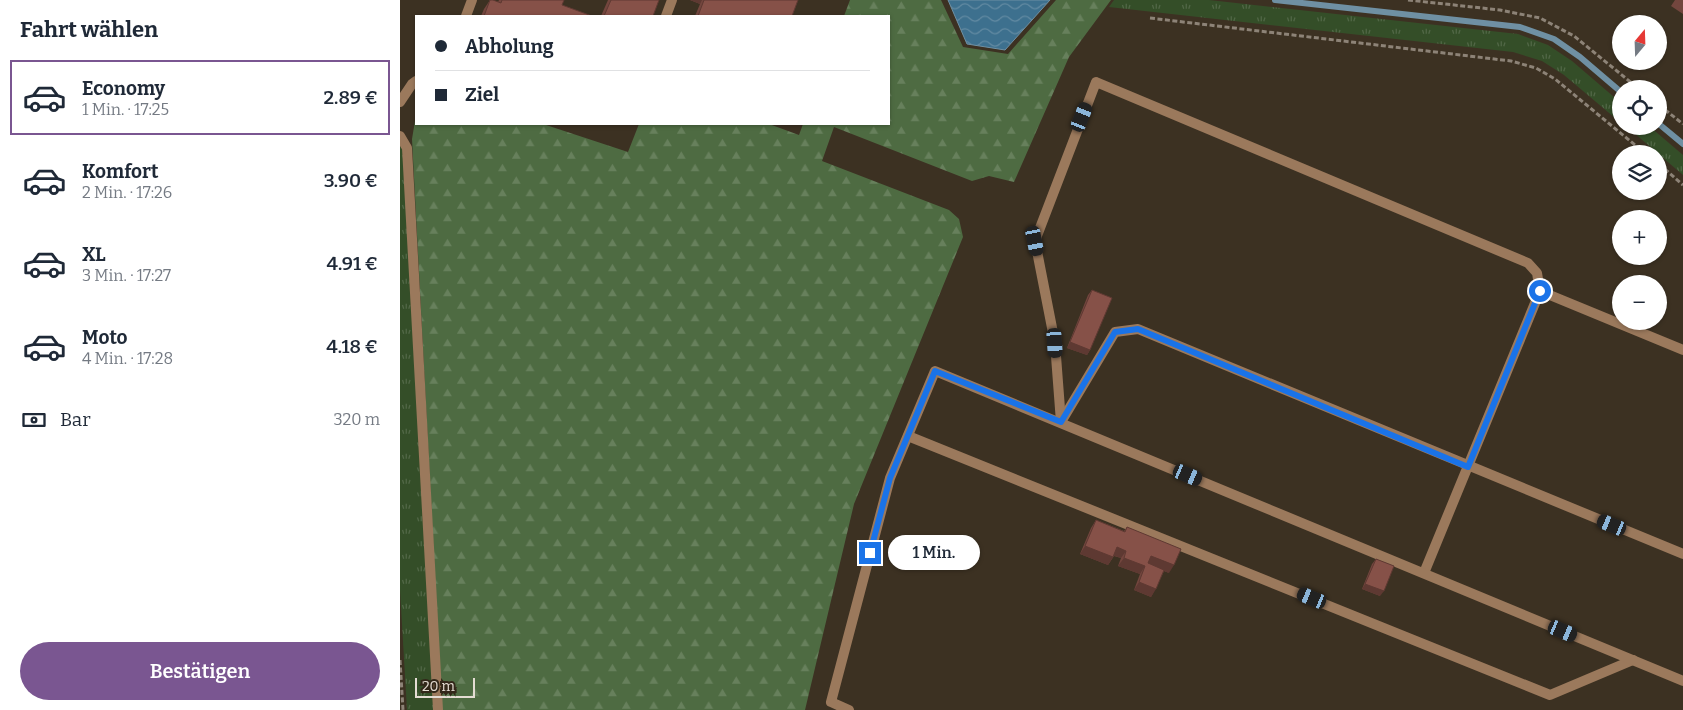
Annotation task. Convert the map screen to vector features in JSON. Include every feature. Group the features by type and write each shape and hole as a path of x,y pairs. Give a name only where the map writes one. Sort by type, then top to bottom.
{"lane":[{"path":"466,15 472,0"},
{"path":"666,15 672,0"},
{"path":"400,102 415,82"},
{"path":"1061,422 1055,343 1035,241 1096,82 1528,263 1537,273 1540,291 1424,573"},
{"path":"400,136 407,148 438,710"},
{"path":"1540,291 1683,350"},
{"path":"1061,422 1115,332 1138,329 1468,467 1683,554"},
{"path":"849,710 831,702 890,478 935,371 1683,680"},
{"path":"908,436 1550,695 1633,660"}],"path":[{"path":"1408,0 1500,10 1540,18 1574,36 1628,80"},
{"path":"1150,18 1511,61 1536,68 1556,79 1635,145"},
{"path":"1667,111 1683,124"},
{"path":"1667,171 1683,185"},
{"path":"400,660 403,710"}],"green space":[{"path":"850,0 941,0 963,47 1008,54 1056,0 1111,0 1069,57 1014,182 989,176 972,181 834,127 822,161 949,210 959,219 963,237 854,504 805,710 442,710 412,139 415,121 415,125 546,125 628,152 639,125 772,125 799,135 803,125 890,125 890,15 844,15"},
{"path":"1114,0 1209,0 1518,34 1548,45 1572,61 1612,95 1612,115 1564,75 1542,61 1513,52 1109,7"},
{"path":"1636,135 1660,135 1683,155 1683,175 1667,161 1667,145 1648,145"},
{"path":"400,145 403,149 434,710 407,710 400,590"}],"water":[{"path":"948,0 1050,0 1005,50 967,44"}],"building":[{"path":"490,0 501,3 502,0 564,0 562,5 589,15 484,15"},
{"path":"611,0 659,0 653,15 604,15"},
{"path":"704,0 798,0 792,15 698,15"},
{"path":"1092,290 1112,298 1090,350 1070,342"},
{"path":"1096,520 1125,532 1127,527 1181,549 1174,565 1151,556 1148,563 1164,570 1156,589 1139,582 1145,566 1124,558 1126,551 1117,547 1113,557 1085,546"},
{"path":"1376,559 1394,566 1384,591 1365,584"}],"waterway":[{"path":"1275,0 1520,27 1554,39 1580,57 1612,84"},
{"path":"1667,131 1683,144"}],"route":[{"path":"870,553 890,478 935,371 1061,422 1115,332 1138,329 1468,467 1540,291"}]}
